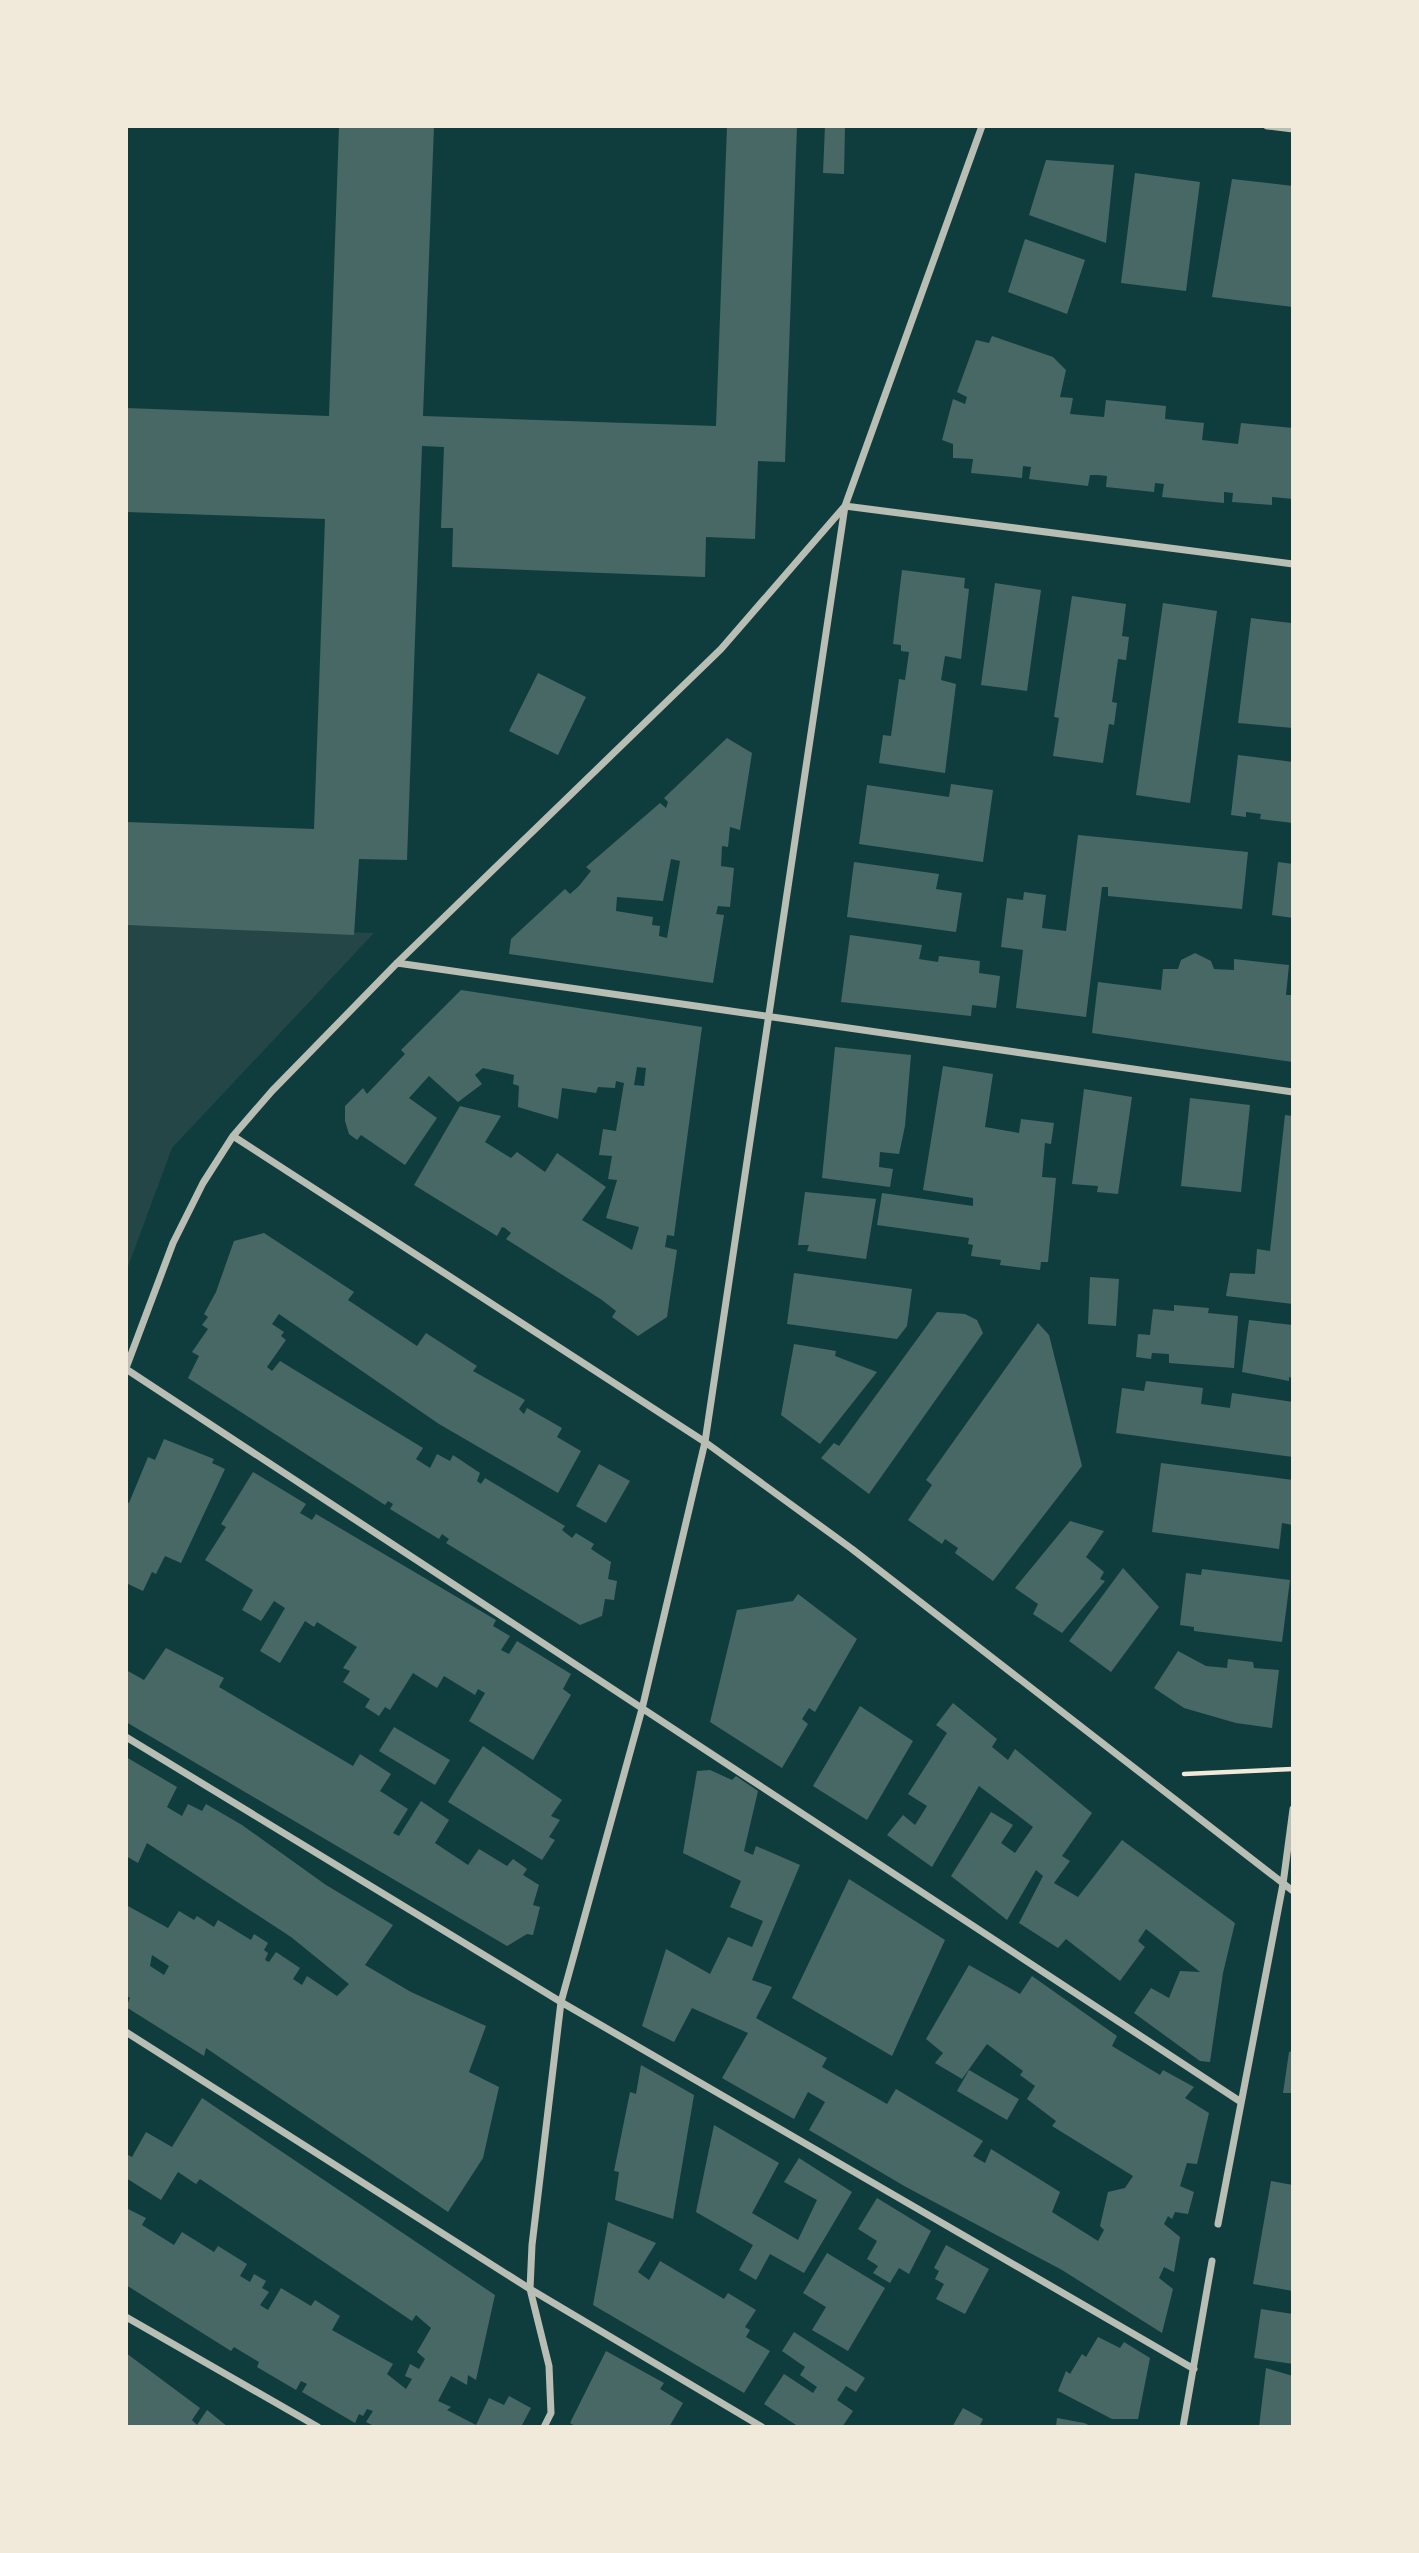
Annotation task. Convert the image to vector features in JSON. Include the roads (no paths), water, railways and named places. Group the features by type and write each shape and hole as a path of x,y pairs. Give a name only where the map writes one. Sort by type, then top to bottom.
{"street":[{"path":"544,2427 551,2413 549,2365 530,2289 532,2245 561,2002 642,1709 705,1442 845,506 982,126"},
{"path":"1267,126 1293,129"},
{"path":"845,506 1293,564"},
{"path":"845,506 721,649 397,963 272,1091 233,1136 203,1183 173,1243 126,1369 1241,2102"},
{"path":"397,963 1293,1092"},
{"path":"233,1136 705,1442 852,1549 1293,1891"},
{"path":"126,1737 561,2002 1194,2369"},
{"path":"1218,2224 1283,1884 1293,1809"},
{"path":"126,2032 530,2289 762,2427"},
{"path":"1183,2427 1212,2261"},
{"path":"126,2317 318,2427"}]}
